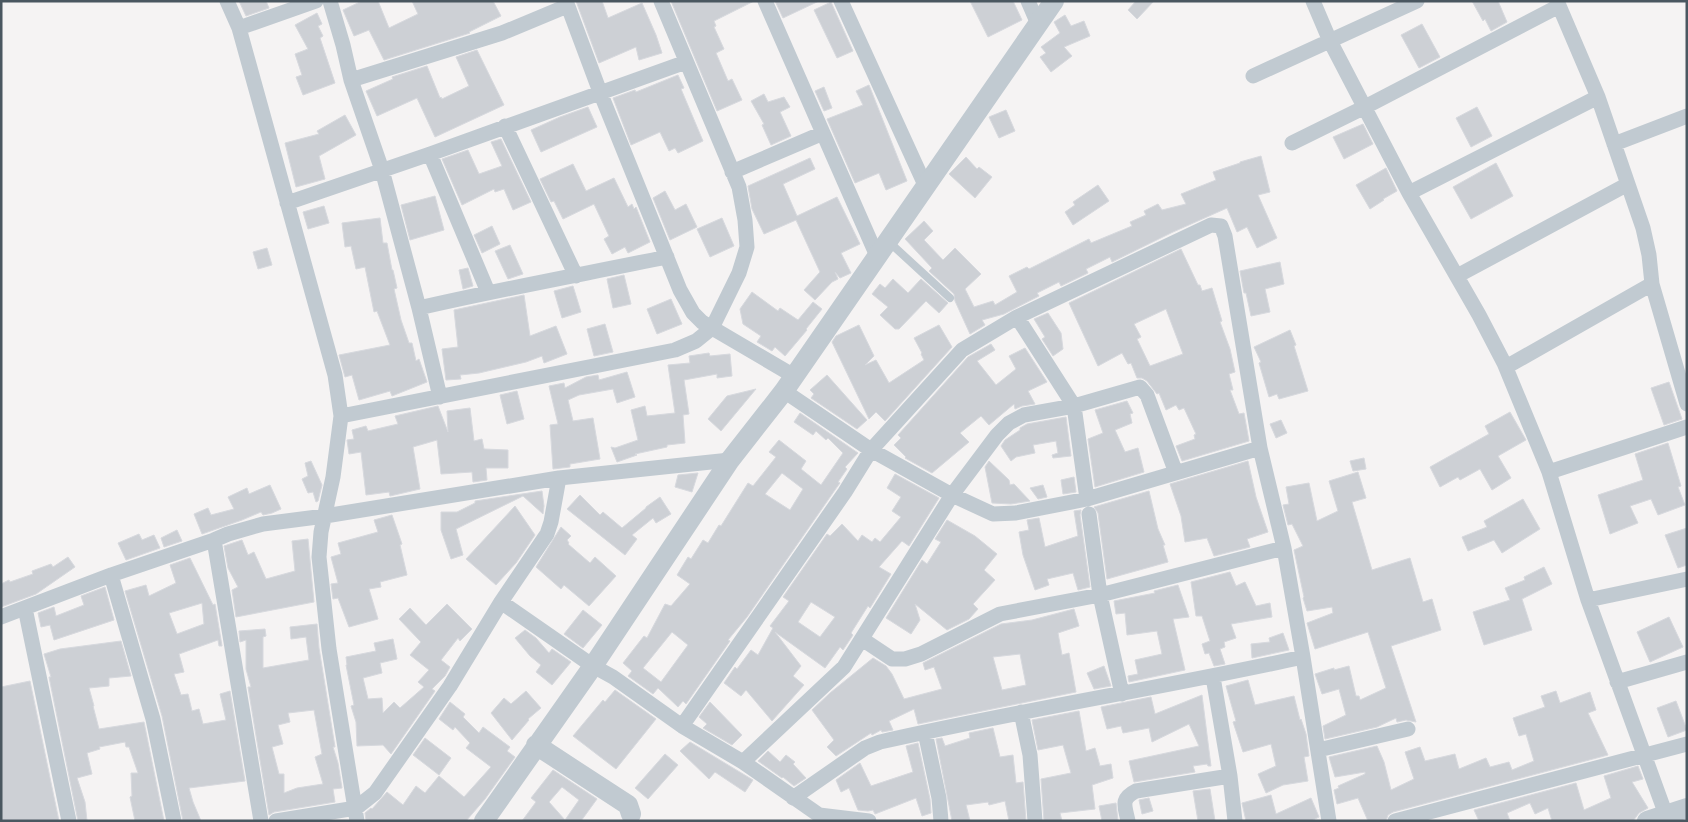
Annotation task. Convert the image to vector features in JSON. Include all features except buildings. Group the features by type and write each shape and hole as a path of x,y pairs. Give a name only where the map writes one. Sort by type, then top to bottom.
{"street":[{"path":"226,1 239,28 335,375 341,416 333,477 320,532 320,557 329,649 356,814"},
{"path":"239,28 316,1"},
{"path":"330,1 352,80 382,170 419,308 440,397"},
{"path":"341,416 675,350 696,341 712,328 739,274 747,247 745,220 739,187 661,1"},
{"path":"765,1 823,133 882,248"},
{"path":"841,1 925,185"},
{"path":"1028,1 1038,24"},
{"path":"484,821 593,666 730,460 789,384 1054,1"},
{"path":"1313,1 1330,41 1409,193 1480,315 1506,367 1549,472 1588,600 1644,756 1656,818 1687,808"},
{"path":"1253,76 1417,1"},
{"path":"352,80 502,33 566,4 680,290 693,312 702,322 735,343 871,450 952,495 993,514 1016,513 1087,498 1260,448"},
{"path":"1292,143 1365,107 1558,4 1598,97 1643,228 1649,255 1652,284 1687,404"},
{"path":"287,203 686,62"},
{"path":"1409,193 1598,97"},
{"path":"1614,144 1687,116"},
{"path":"505,126 576,276"},
{"path":"732,172 823,133"},
{"path":"430,154 488,292"},
{"path":"1457,276 1628,184"},
{"path":"682,726 845,492 871,450 962,350 1017,317 1210,225 1221,226 1225,236 1260,448 1284,548 1329,821"},
{"path":"419,308 488,292 667,257"},
{"path":"1506,367 1652,284"},
{"path":"1017,317 1074,406 1087,498"},
{"path":"742,762 844,667 952,495 997,435 1009,423 1024,416 1074,406 1140,388 1147,395 1176,473"},
{"path":"1549,472 1687,427"},
{"path":"1,617 112,575 262,524 325,516 559,478 730,460"},
{"path":"276,821 356,814 375,793 450,686 501,602 547,534 559,478"},
{"path":"1089,514 1100,595 1122,694"},
{"path":"214,540 261,821"},
{"path":"862,639 892,659 905,659 920,654 1000,614 1100,595 1284,548"},
{"path":"112,575 153,719 174,821"},
{"path":"1588,600 1687,579"},
{"path":"501,602 593,666 613,676 682,726 742,762 819,815 869,821"},
{"path":"25,608 69,821"},
{"path":"793,798 865,748 880,742 1021,712 1213,677 1303,657"},
{"path":"1617,682 1687,662"},
{"path":"1213,677 1230,776 1235,821"},
{"path":"1021,712 1030,754 1035,821"},
{"path":"1318,750 1408,729"},
{"path":"925,732 939,798 941,821"},
{"path":"1395,821 1687,744"},
{"path":"536,745 628,805 629,818"},
{"path":"1128,821 1124,802 1128,795 1136,791 1230,776"}],"lane":[{"path":"882,248 950,298"}]}
